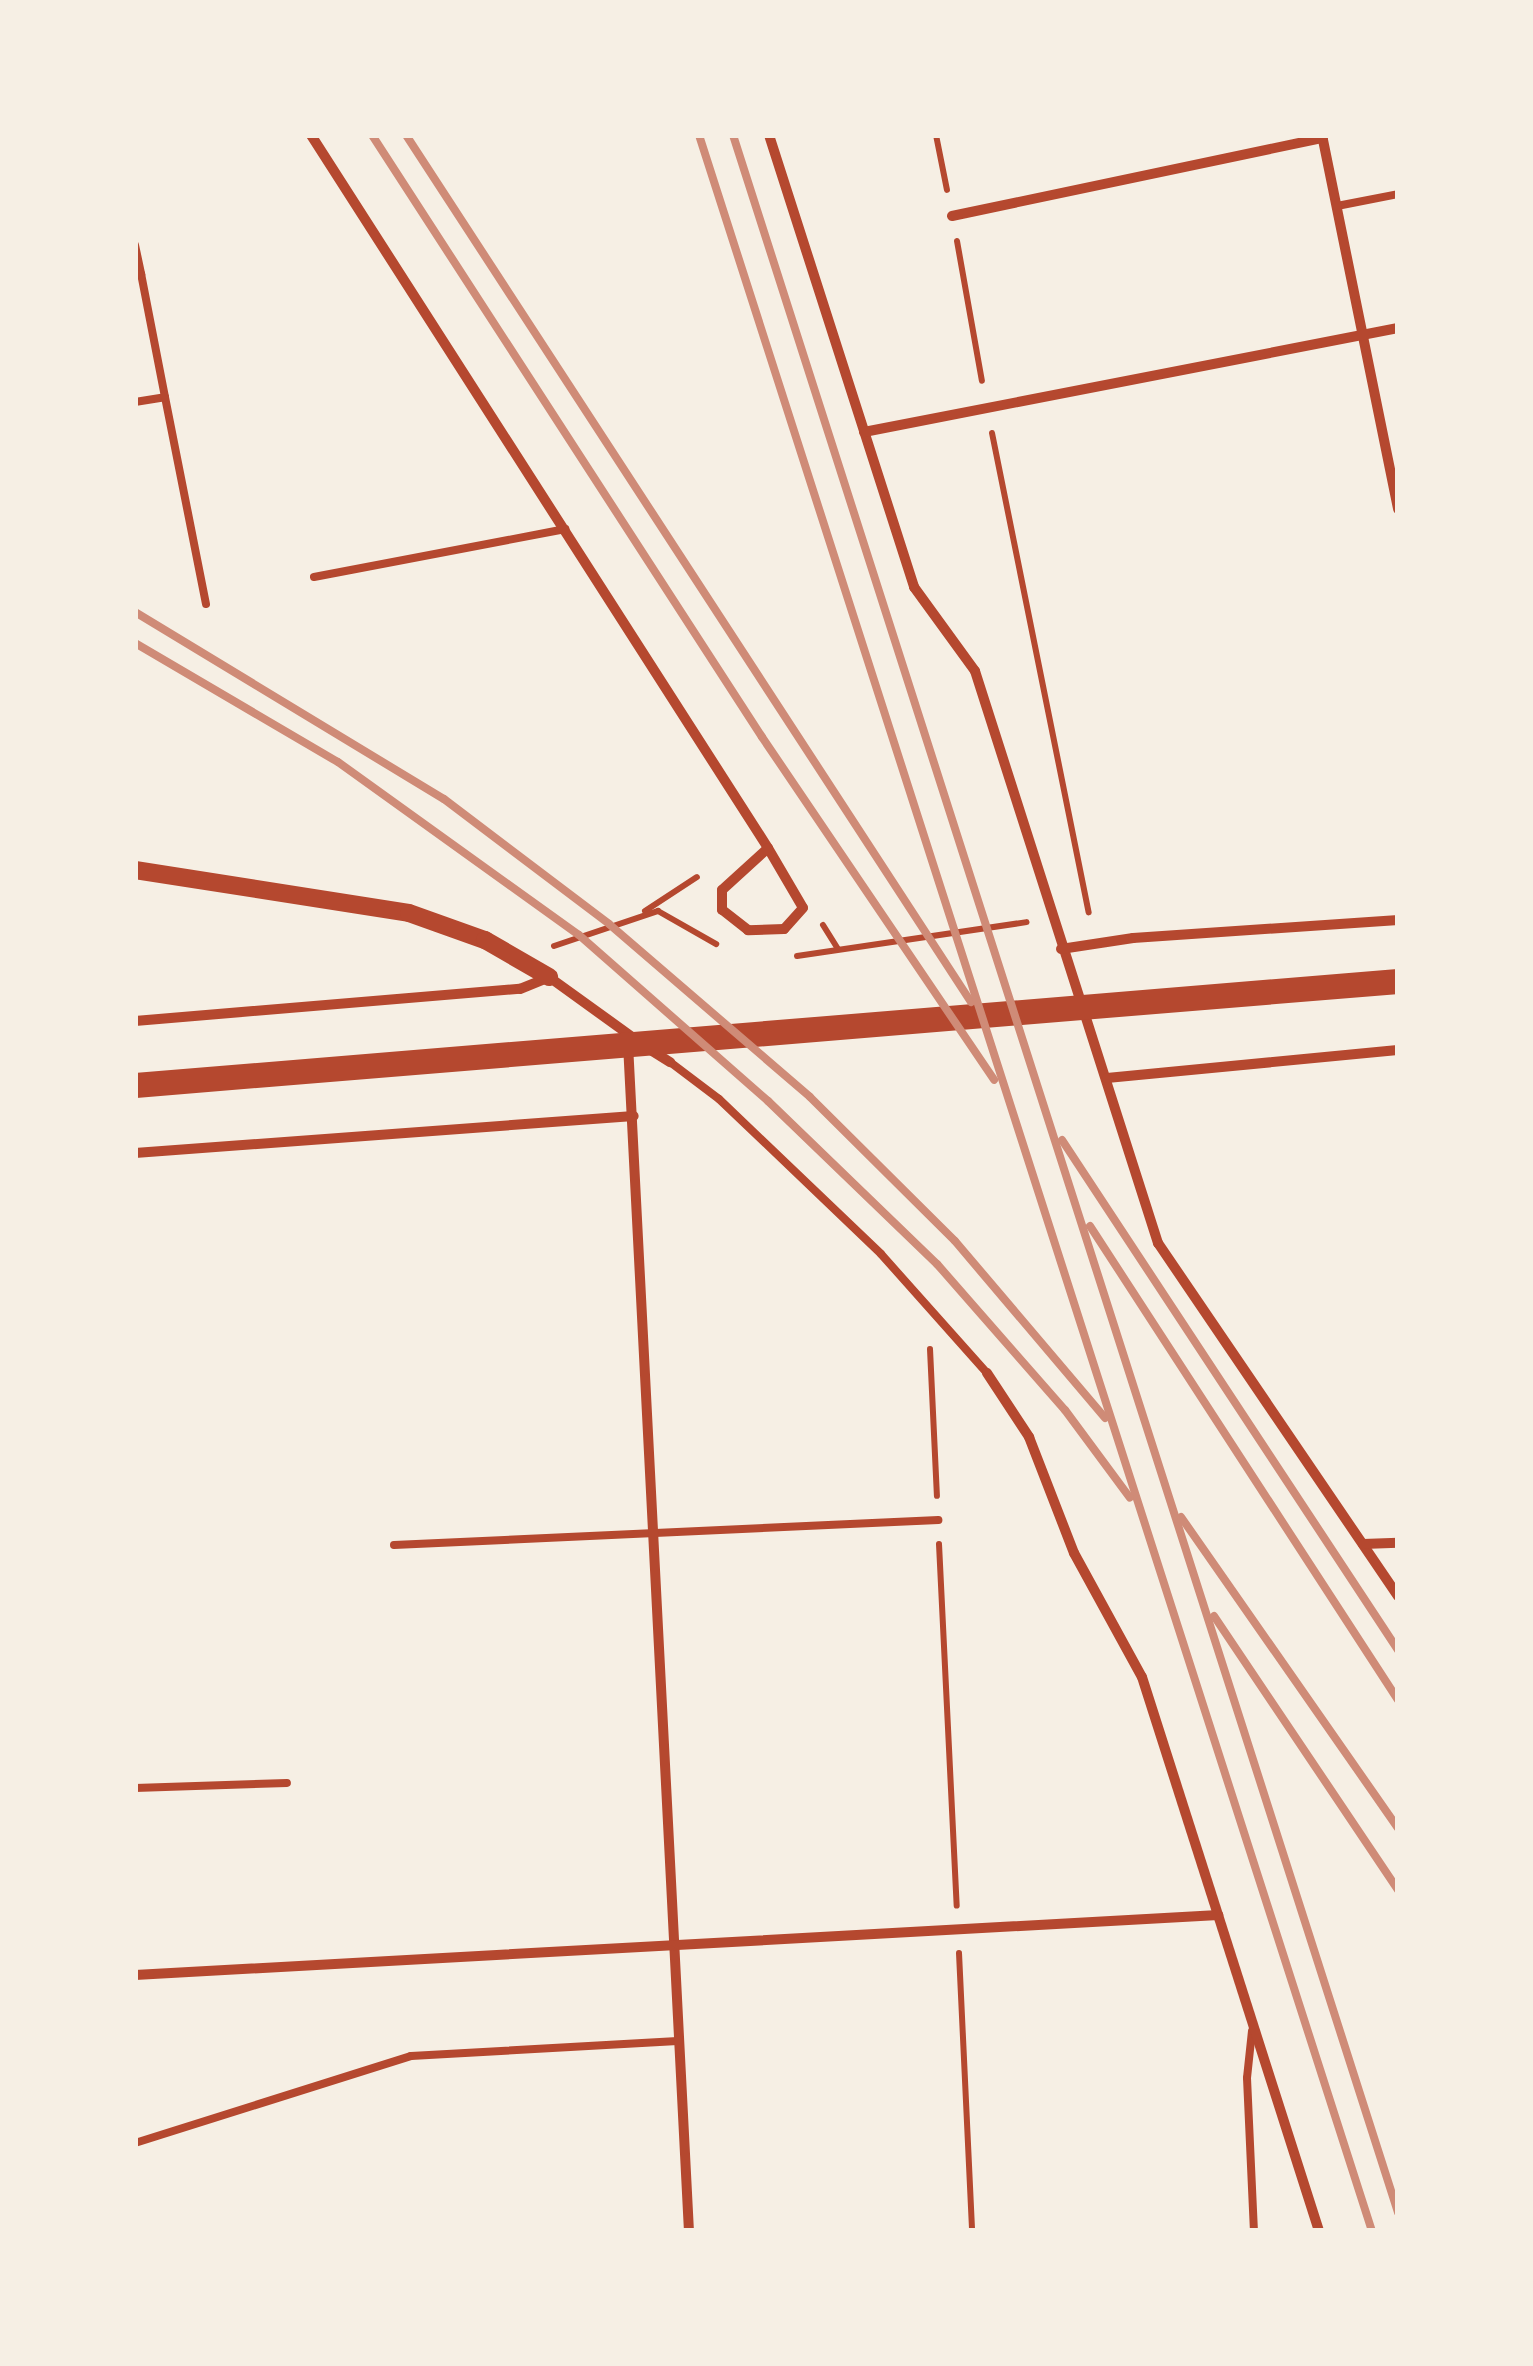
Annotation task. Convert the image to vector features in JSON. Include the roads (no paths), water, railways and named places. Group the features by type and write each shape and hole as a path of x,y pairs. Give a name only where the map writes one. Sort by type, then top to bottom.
{"main road":[{"path":"135,1086 1398,981"}],"street":[{"path":"310,135 566,529 768,848 803,908 784,929 748,930 722,910 722,890 768,848"},
{"path":"769,135 914,587 974,671 1158,1243 1398,1596"},
{"path":"952,216 1322,136 1398,509"},
{"path":"864,432 1398,328"},
{"path":"135,870 409,913 485,940 549,977 670,1062"},
{"path":"1061,949 1133,938 1398,920"},
{"path":"135,1021 520,989 549,977"},
{"path":"628,1035 688,2231"},
{"path":"1107,1078 1398,1050"},
{"path":"135,1154 634,1116"},
{"path":"987,1373 1028,1437 1067,1538 1136,1660 1319,2231"},
{"path":"1363,1544 1398,1543"},
{"path":"135,1975 1218,1914"}],"lane":[{"path":"1337,206 1398,194"},
{"path":"135,245 206,604"},
{"path":"135,402 165,396"},
{"path":"314,577 566,529"},
{"path":"670,1062 719,1099 928,1302 987,1373"},
{"path":"394,1544 938,1520"},
{"path":"135,1788 287,1783"},
{"path":"1253,2024 1247,2078 1254,2231"},
{"path":"135,2143 411,2056 678,2041"}],"railway":[{"path":"372,135 762,737 994,1080"},
{"path":"406,135 971,1002"},
{"path":"699,135 1372,2231"},
{"path":"733,135 1398,2213"},
{"path":"135,612 444,799 609,924 810,1097 955,1241 1105,1418"},
{"path":"135,643 338,762 579,935 768,1101 937,1264 1065,1410 1130,1498"},
{"path":"1062,1140 1398,1650"},
{"path":"1090,1226 1398,1700"},
{"path":"1181,1517 1398,1828"},
{"path":"1214,1616 1398,1890"}]}
